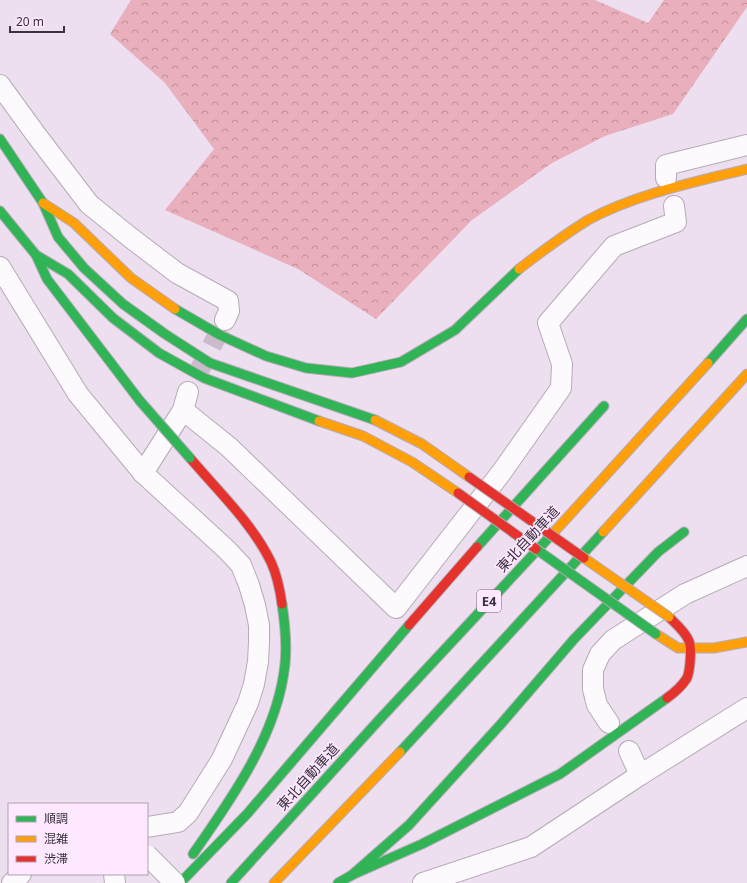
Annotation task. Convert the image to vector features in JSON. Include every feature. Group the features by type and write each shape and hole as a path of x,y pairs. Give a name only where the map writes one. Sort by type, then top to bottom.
{"highway":[{"path":"0,139 43,203 58,237 84,268 124,304 165,334 210,363 371,418 422,444 669,617 681,628 689,640 691,649 687,677 675,692 560,774 422,844 352,875 338,883"},
{"path":"43,203 74,223 131,278 176,310 220,335 266,356 306,368 352,373 401,362 455,330 514,272 550,245 589,220 631,201 684,185 747,169"},
{"path":"0,210 36,255 47,280 140,401 253,532 270,562 283,603 286,639 284,676 275,709 255,757 228,805 174,883"},
{"path":"36,255 68,274 113,318 160,353 204,378 295,413 363,436 412,462 678,648 714,648 747,642"},
{"name":"東北自動車道","path":"231,883 378,720 580,504 747,319"},
{"path":"274,883 416,735 609,527 747,374"},
{"path":"180,883 247,814 444,584 604,406"},
{"path":"352,875 409,825 501,724 575,638 658,552 684,532"}],"street":[{"path":"0,85 89,204 177,273 228,301 229,311 225,320"},
{"path":"666,178 666,165 747,145"},
{"path":"142,473 186,401 229,447 396,608 501,473 561,388 562,364 548,323 614,246 676,222 674,206"},
{"path":"0,267 78,394 142,473 227,550 241,566 255,605 259,642 254,684 248,703 222,759 188,813 178,822 148,827"},
{"path":"608,723 597,705 593,689 593,670 600,654 604,649 613,640 685,594 747,566"},
{"path":"423,883 531,847 640,775 747,708"},
{"path":"629,751 640,775"},
{"path":"148,856 174,883"},
{"path":"12,883 20,875"}],"green space":[{"path":"131,0 595,0 648,23 664,0 747,0 747,7 673,114 605,136 552,163 472,220 376,319 298,269 165,210 214,149 165,83 110,34"}],"tunnel":[{"path":"198,373 225,320"}],"traffic: fast":[{"path":"0,139 43,203 58,237 84,268 123,304 165,334 210,363 375,420"},
{"path":"0,211 36,255 47,279 140,401"},
{"path":"36,255 68,274 113,318 159,353 204,378 319,421"},
{"path":"175,309 220,335 266,356 306,368 352,373 401,362 455,330 519,269"},
{"path":"708,363 747,319"},
{"path":"140,401 190,458"},
{"path":"477,547 604,406"},
{"path":"231,883 379,720 555,531"},
{"path":"400,752 603,532"},
{"path":"352,875 409,825 501,724 575,638 658,552 684,532"},
{"path":"536,549 656,634"},
{"path":"193,854 223,811 251,764 273,715 281,690 285,664 286,649 282,604"},
{"path":"180,883 247,814 409,625"},
{"path":"338,883 352,875 422,844 560,774 667,698"}],"traffic: slow":[{"path":"519,269 570,232 588,220 606,211 646,196 686,184 747,169"},
{"path":"43,203 74,223 131,278 175,309"},
{"path":"555,531 708,363"},
{"path":"603,532 747,374"},
{"path":"375,420 422,444 469,477"},
{"path":"319,421 363,436 412,462 458,493"},
{"path":"584,558 669,617"},
{"path":"656,634 678,648 714,648 747,642"},
{"path":"274,883 400,752"}],"traffic: jam":[{"path":"190,458 234,508 263,548 275,572 282,604"},
{"path":"469,477 584,558"},
{"path":"458,493 536,549"},
{"path":"409,625 477,547"},
{"path":"667,698 678,689 687,678 690,654 690,644 687,637 669,617"}]}
